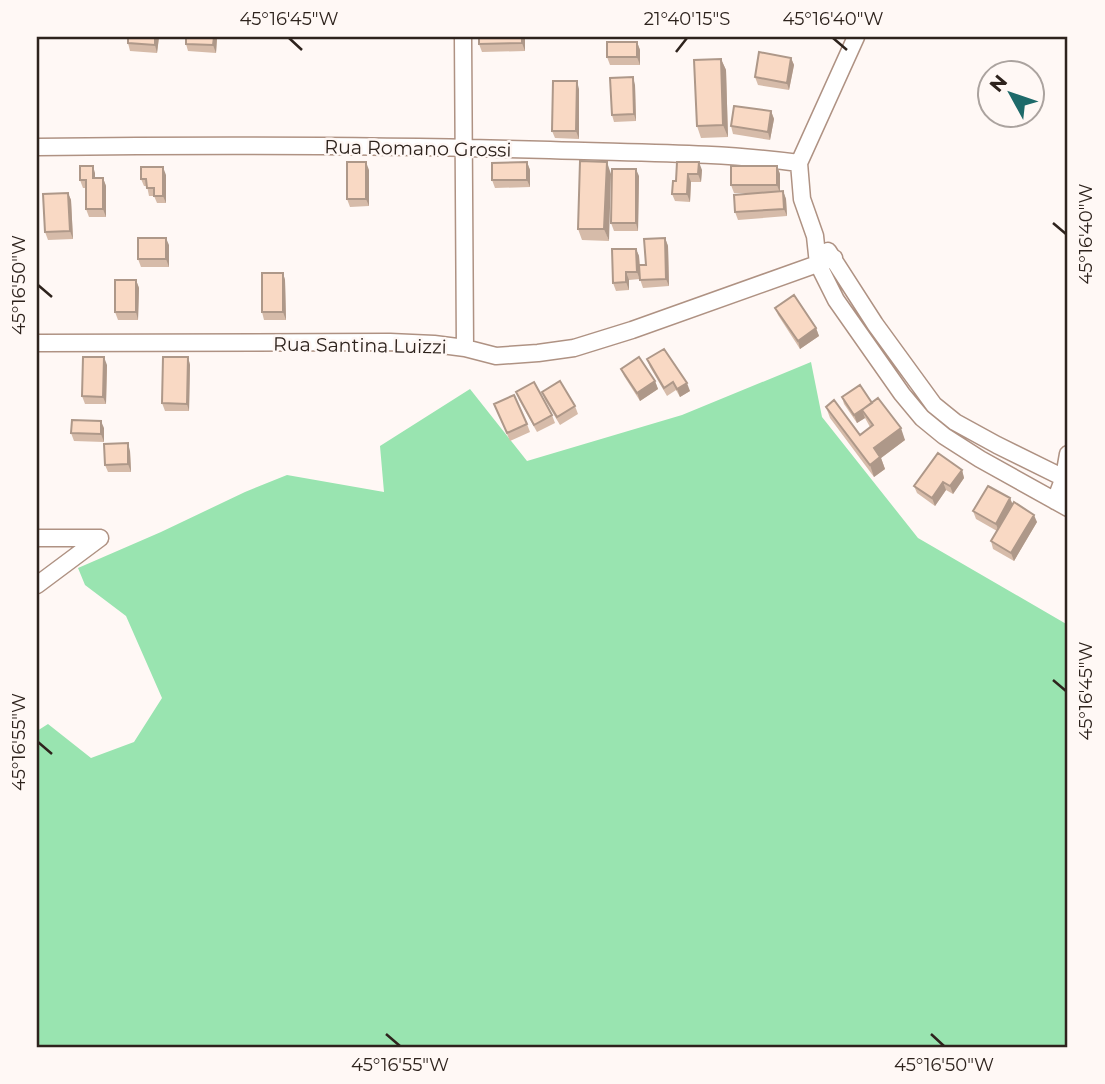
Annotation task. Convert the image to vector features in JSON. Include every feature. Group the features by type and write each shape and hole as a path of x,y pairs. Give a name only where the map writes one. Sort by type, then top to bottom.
{"street":[{"path":"463,37 465,348"},
{"path":"856,37 799,163 802,199 815,236 818,264 836,300 902,394 922,418 944,436 1062,505 1068,454"},
{"name":"Rua Romano Grossi","path":"37,147 463,147 750,156 799,163"},
{"path":"815,236 834,258 875,324 934,405 956,422 997,445 1066,478"},
{"name":"Rua Santina Luizzi","path":"37,343 390,342 465,348 496,356 538,353 574,348 632,330 834,258"},
{"path":"37,538 100,538 37,585"}],"green space":[{"path":"811,362 822,417 918,538 1068,625 1068,1047 37,1047 37,731 48,724 91,758 134,742 162,698 126,616 85,585 78,568 287,475 384,492 380,446 470,389 527,461 682,415"}],"building":[{"path":"128,37 155,37 155,45 128,43"},
{"path":"186,37 214,37 213,45 186,44"},
{"path":"479,37 522,37 522,43 479,44"},
{"path":"607,42 637,42 637,57 607,57"},
{"path":"759,52 791,58 787,83 755,77"},
{"path":"721,59 723,125 697,126 694,60"},
{"path":"633,77 634,114 612,115 610,78"},
{"path":"553,81 577,81 576,131 552,131"},
{"path":"734,106 771,111 768,132 731,126"},
{"path":"580,161 607,162 604,229 578,229"},
{"path":"347,162 366,162 366,199 347,199"},
{"path":"527,162 527,180 492,180 492,163"},
{"path":"677,162 699,162 698,174 688,174 687,194 672,194"},
{"path":"80,166 93,166 93,178 103,178 103,209 86,209 86,180 80,180"},
{"path":"731,166 777,166 777,185 731,185"},
{"path":"141,167 163,167 163,196 154,196 154,188 147,188 146,179 141,179"},
{"path":"612,169 636,169 636,223 611,223"},
{"path":"783,191 784,209 735,212 734,195"},
{"path":"68,193 70,231 45,232 43,194"},
{"path":"138,238 166,238 166,259 138,259"},
{"path":"665,238 666,279 640,280 639,265 646,265 644,239"},
{"path":"612,249 636,249 637,272 626,272 626,282 613,283"},
{"path":"262,273 283,273 283,312 262,312"},
{"path":"115,280 136,280 136,312 115,312"},
{"path":"794,295 816,328 798,341 775,308"},
{"path":"664,349 687,383 677,389 673,382 664,388 647,359"},
{"path":"83,357 104,357 103,397 82,396"},
{"path":"163,357 188,357 187,404 162,403"},
{"path":"639,357 655,381 637,393 621,369"},
{"path":"560,381 575,406 557,417 542,392"},
{"path":"534,382 552,415 534,425 516,392"},
{"path":"860,385 872,403 854,415 842,397"},
{"path":"514,395 527,424 507,433 494,404"},
{"path":"878,398 901,428 874,448 880,457 870,465 826,407 834,400 860,435 873,425 862,410"},
{"path":"72,420 101,421 101,434 71,433"},
{"path":"128,443 128,464 105,465 104,444"},
{"path":"938,453 962,470 950,486 943,482 932,498 914,486"},
{"path":"988,486 1010,498 996,524 973,511"},
{"path":"1014,502 1034,515 1011,553 991,541"}]}
